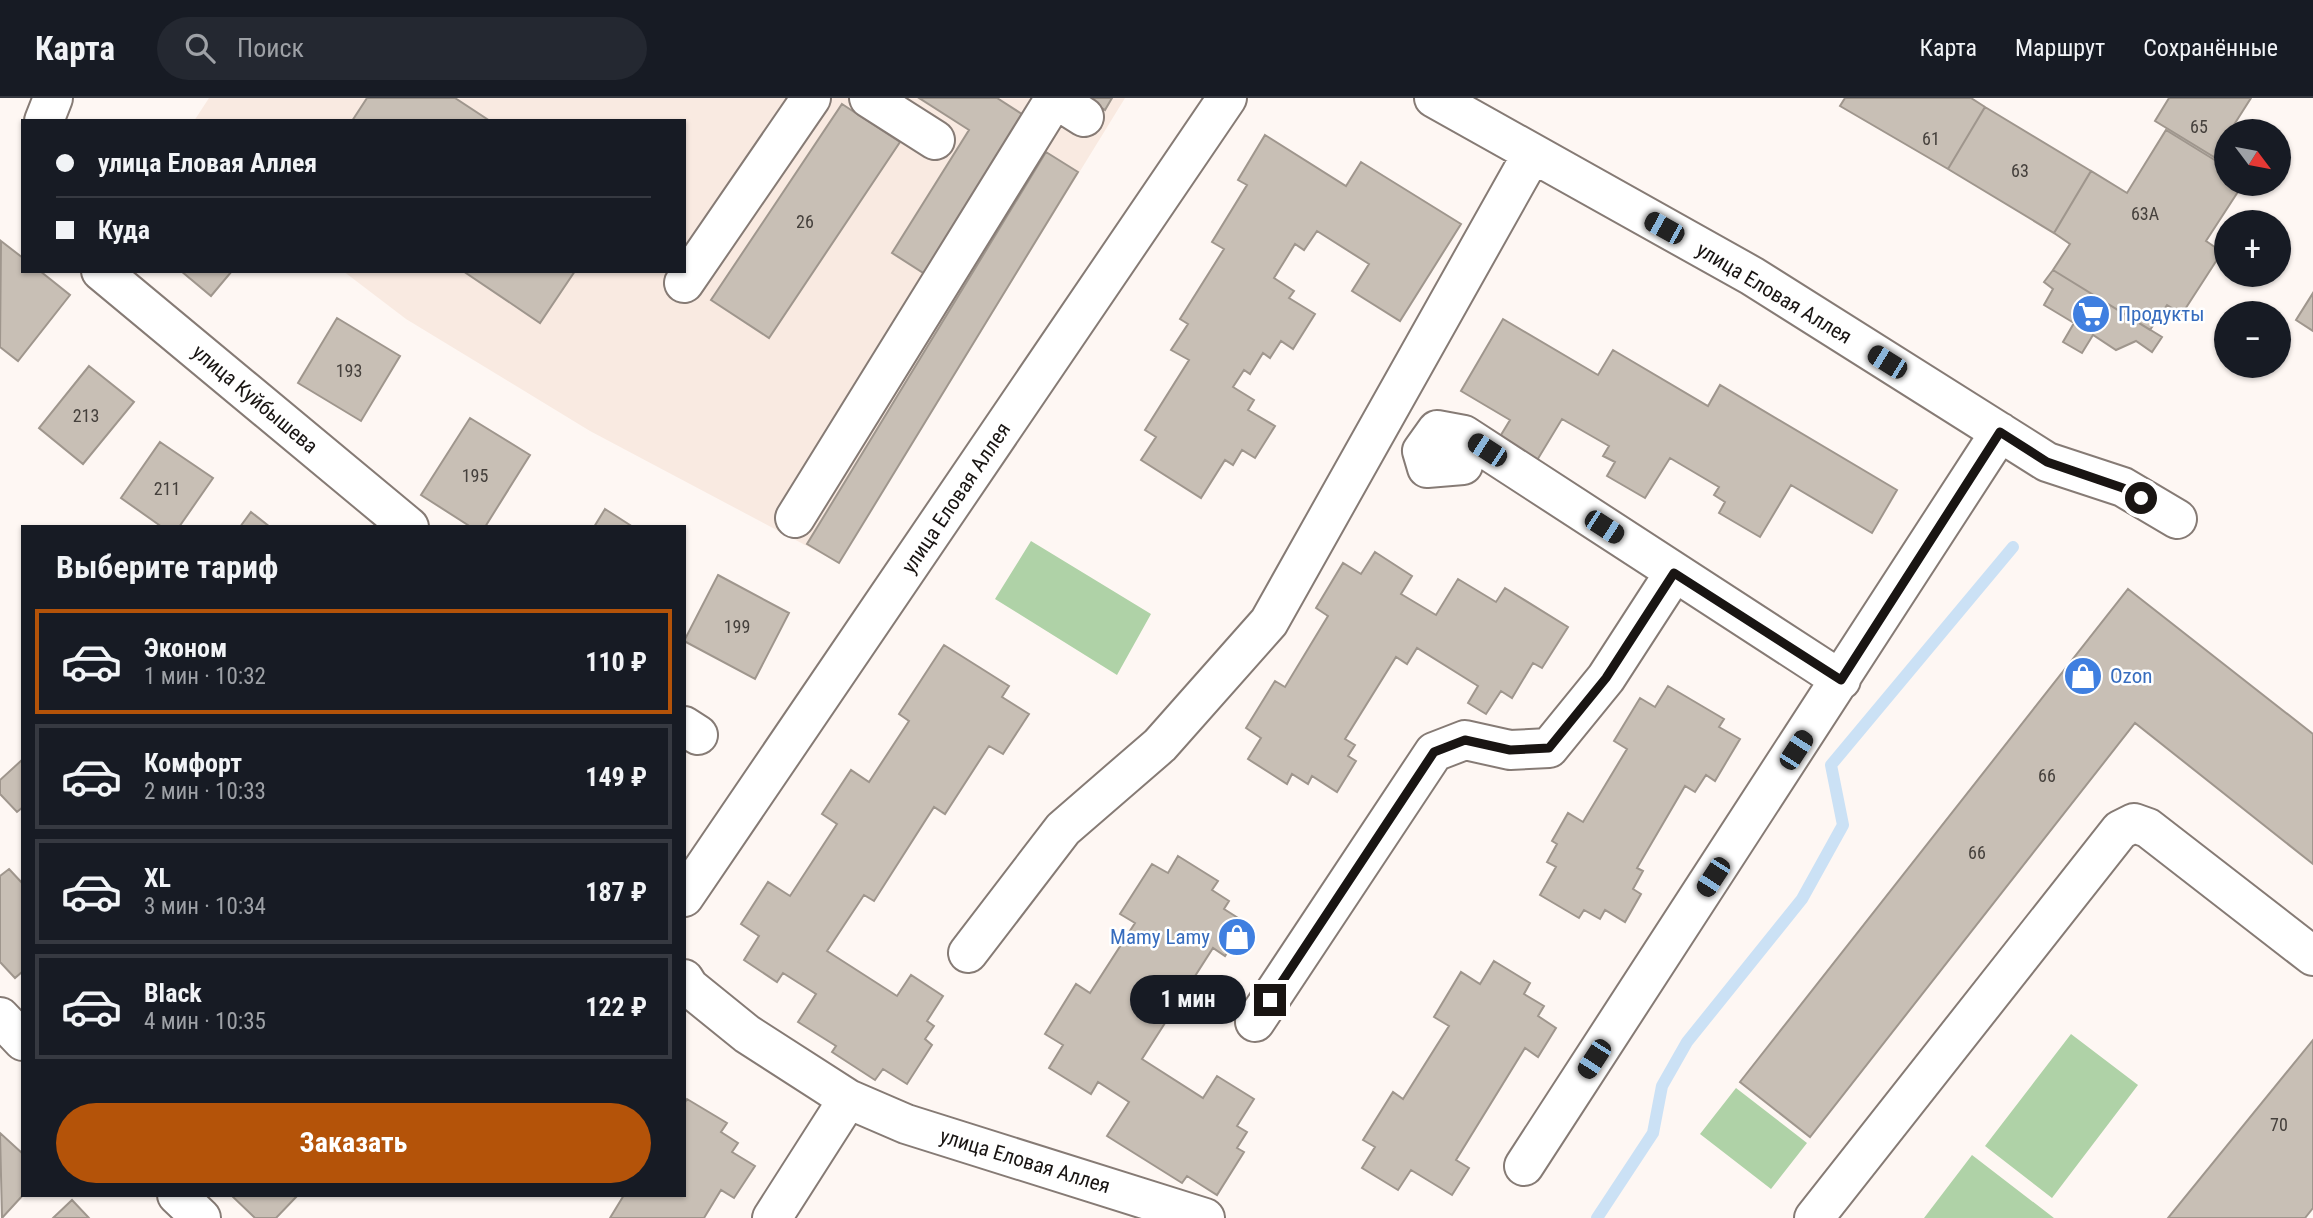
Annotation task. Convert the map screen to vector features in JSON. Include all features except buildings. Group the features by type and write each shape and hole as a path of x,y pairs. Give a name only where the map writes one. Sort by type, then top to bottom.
{"street":[{"path":"45,119 53,98"},
{"path":"684,283 811,98"},
{"path":"869,98 935,139"},
{"name":"улица Еловая Аллея","path":"686,894 1227,98"},
{"name":"улица Еловая Аллея","path":"1434,98 1752,276 2047,462 2123,488 2177,519"},
{"path":"795,518 1064,104"},
{"path":"968,953 1063,829 1160,746 1269,622 1532,154"},
{"name":"улица Куйбышева","path":"103,273 407,525"},
{"path":"1524,1166 2000,432"},
{"path":"1464,435 1841,680"},
{"path":"1255,1022 1434,752 1465,740 1510,750 1549,748 1606,678 1674,573"},
{"path":"1814,1218 2120,830 2134,823 2148,828 2313,956"},
{"name":"улица Еловая Аллея","path":"686,982 747,1034 848,1099 906,1124 1204,1218"},
{"path":"0,1017 21,1039"},
{"path":"772,1218 848,1099"},
{"path":"179,1197 201,1218"}],"shaded area":[{"path":"209,98 1125,98 839,563 590,431 406,319 346,273 686,273 686,119 195,119"}],"green space":[{"path":"1031,541 1151,614 1117,675 995,599"},
{"path":"2071,1034 2138,1085 2052,1198 1985,1146"},
{"path":"1736,1088 1807,1143 1771,1189 1700,1134"},
{"path":"1972,1155 2054,1218 1924,1218"}],"waterway":[{"path":"1597,1218 1653,1133 1662,1086 1687,1042 1802,899 1843,825 1831,765 2013,547"}],"place":[{"name":"Продукты","path":"2091,314"},
{"name":"Ozon","path":"2083,676"},
{"name":"Mamy Lamy","path":"1237,937"}],"route":[{"path":"1270,1000 1434,752 1465,740 1510,750 1549,748 1606,678 1674,573 1841,680 2000,432 2047,462 2123,488 2141,498"}]}
